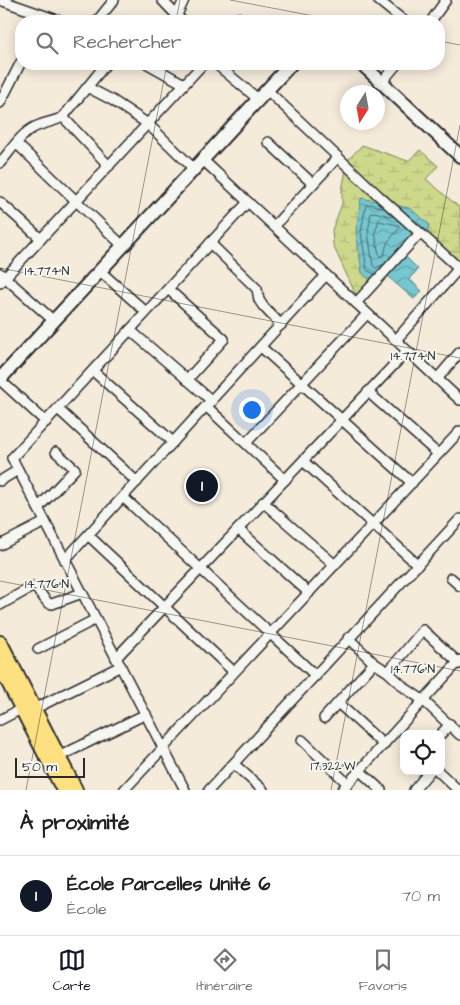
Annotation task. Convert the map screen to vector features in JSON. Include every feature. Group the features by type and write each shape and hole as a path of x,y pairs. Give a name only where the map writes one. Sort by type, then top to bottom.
{"main road":[{"path":"0,643 64,790"},
{"path":"0,665 58,757 75,790"}],"street":[{"path":"0,0 37,15"},
{"path":"102,15 114,0"},
{"path":"162,0 173,15"},
{"path":"179,15 184,0"},
{"path":"378,0 397,15"},
{"path":"435,15 446,0"},
{"path":"0,103 17,70"},
{"path":"1,162 28,131 63,117 101,70"},
{"path":"159,70 184,84"},
{"path":"54,321 2,278 41,239 197,70"},
{"path":"225,70 263,94 338,157 460,268 396,340"},
{"path":"46,422 0,379 285,70"},
{"path":"368,70 460,156"},
{"path":"381,83 392,70"},
{"path":"87,87 112,100 148,124 198,165 248,202 460,400"},
{"path":"63,117 109,166"},
{"path":"268,142 313,184"},
{"path":"17,144 123,246"},
{"path":"274,226 338,157"},
{"path":"0,202 41,239"},
{"path":"185,790 12,458 248,202"},
{"path":"356,303 420,233"},
{"path":"210,242 257,289 259,300 263,306 282,325"},
{"path":"100,271 146,312"},
{"path":"65,560 326,275"},
{"path":"168,289 224,339 187,380"},
{"path":"246,444 367,314"},
{"path":"130,330 187,380 246,444 285,480"},
{"path":"261,347 412,483"},
{"path":"116,658 407,351"},
{"path":"437,379 460,352"},
{"path":"93,371 173,442"},
{"path":"368,392 438,454"},
{"path":"58,409 137,482"},
{"path":"124,790 460,431"},
{"path":"38,508 75,469 56,452"},
{"path":"303,461 418,565"},
{"path":"0,480 18,470"},
{"path":"123,497 316,676"},
{"path":"263,502 335,564"},
{"path":"210,790 316,676 348,638 460,519"},
{"path":"0,545 46,522"},
{"path":"238,529 309,593"},
{"path":"88,535 234,672"},
{"path":"451,578 460,586"},
{"path":"0,606 32,587 35,587 48,603 52,604 82,592"},
{"path":"38,649 96,618"},
{"path":"302,740 345,787 459,662 423,630 388,672"},
{"path":"348,638 374,663 424,701 460,734"},
{"path":"324,718 374,663"},
{"path":"0,720 121,666"},
{"path":"338,703 384,745"},
{"path":"58,757 146,714"},
{"path":"445,730 450,724"},
{"path":"234,764 263,790"},
{"path":"360,771 381,790"},
{"path":"414,790 427,775"},
{"path":"442,775 455,787 460,777"}],"green space":[{"path":"362,145 408,161 420,150 438,166 426,179 460,208 460,261 452,269 419,236 402,253 418,269 409,279 422,291 414,299 386,275 363,298 355,293 333,245 332,230 342,204 342,190 348,160"}],"water":[{"path":"361,198 409,208 429,224 428,231 419,236 402,253 418,269 409,279 422,291 414,299 386,275 380,281 368,278 362,273 356,231"}],"place":[{"name":"École Parcelles Unité 6","path":"202,486"}]}
